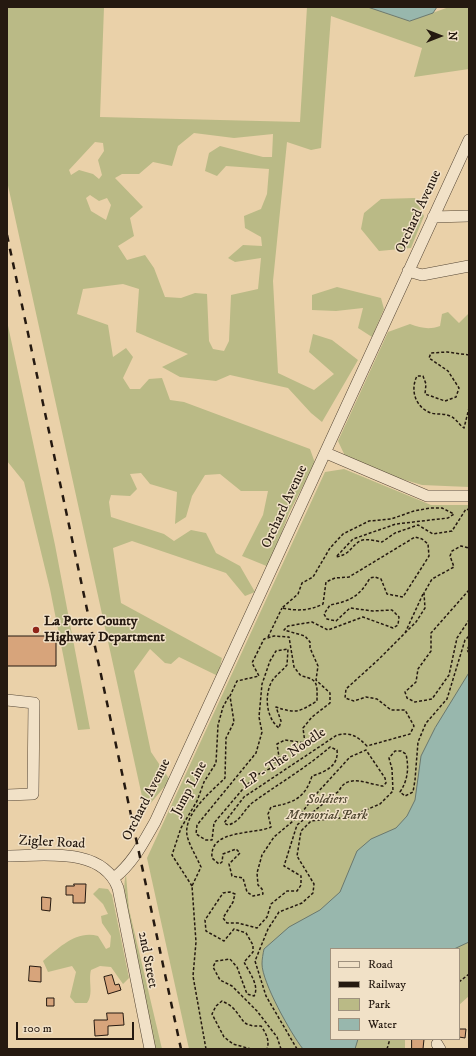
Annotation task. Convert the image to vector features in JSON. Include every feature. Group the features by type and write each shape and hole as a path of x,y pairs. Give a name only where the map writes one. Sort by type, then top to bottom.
{"street":[{"name":"Orchard Avenue","path":"114,878 135,858 155,822 469,140"},
{"path":"433,217 469,216"},
{"path":"408,271 422,275 457,270 469,266"},
{"path":"326,453 427,496 469,496"},
{"path":"7,700 34,704 33,794 7,795"},
{"name":"Zigler Road","path":"7,856 81,857 100,865 114,878"},
{"name":"2nd Street","path":"114,878 121,903 150,1049"}],"path":[{"path":"469,355 447,352 431,353 429,358 448,371 460,388 456,397 445,401 425,394 426,384 423,376 417,376 413,384 415,400 430,413 448,415 456,419 459,425 464,428 469,408"},
{"path":"230,696 237,681 259,676 252,663 264,639 268,638 282,608 298,594 302,583 313,577 330,548 343,534 369,521 391,519 414,511 442,508 454,514 448,518 396,524 353,539 336,557 344,556 360,541 369,540 382,542 395,532 418,525 434,534 452,531 466,509 469,510"},
{"name":"LP - The Noodle","path":"268,638 274,636 289,638 294,667 301,676 311,678 317,684 317,701 302,710 291,712 276,707 281,721 279,728 273,723 268,711 266,696 272,681 287,665 288,649 276,651 270,660 262,684 259,717 262,732 256,753 197,825 196,834 206,840 212,840 214,823 242,790 257,775 271,768 280,757 277,744 285,740 305,743 303,728 312,717 330,703 330,693 316,680 318,666 310,648 310,642 306,636 284,630 288,626 312,622 328,630 363,617 393,628 398,625 399,617 392,610 373,611 350,608 336,621 327,620 324,614 330,605 347,602 364,589 370,578 375,577 381,579 387,594 403,597 429,556 428,544 422,539 415,537 348,577 335,578 326,582 324,604 313,609 297,611 282,608"},
{"path":"405,634 432,579 454,566 450,556 452,551 461,546 469,548"},
{"path":"469,590 431,633 431,651 418,669 416,682 406,692 407,698 416,702 432,700 449,675 457,638 469,620"},
{"name":"LP - The Noodle","path":"281,1049 277,1037 257,1011 232,986 220,980 213,967 216,961 230,959 238,967 242,983 247,994 254,996 257,992 256,986 244,962 253,952 253,945 246,933 234,928 224,941 206,931 205,920 222,893 230,892 235,894 233,902 223,918 227,923 238,923 257,928 267,917 270,904 287,891 297,891 301,885 301,876 284,866 297,826 339,792 342,785 352,780 382,786 386,783 385,778 366,750 350,757 318,792 299,816 274,837 262,855 257,873 258,885 263,894 253,896 247,892 243,878 232,876 229,864 240,854 236,849 223,854 222,862 219,864 212,858 211,852 214,843 224,837 261,831 271,827 268,814 271,807 296,801 309,785 312,776 333,766 338,758 337,750 330,747 317,758 251,804 235,823 228,826 224,823 244,797 337,735 347,733 357,736 367,746 410,734 414,726 405,710 391,710 377,700 366,698 354,701 345,698 346,689 416,622 425,608 424,593"},
{"path":"297,1049 266,996 255,961 268,928 279,912 302,903 313,893 314,884 296,856 301,831 311,821 349,817 380,804 393,791 392,769 389,758 395,751 401,751 406,754 408,763 407,777 400,792 405,796 413,792 416,780 418,742 426,723 447,699 465,640 469,636"},
{"path":"469,646 466,650 469,653"},
{"name":"LP - The Noodle","path":"206,1049 193,976 196,942 192,886 201,867 187,837 187,826 190,817 208,795 225,778 226,738 234,722 230,696"},
{"name":"Jump Line","path":"192,886 172,855 181,828 197,801 204,782 216,763 218,725 223,707 230,696"},
{"path":"460,981 469,974"},
{"path":"251,1049 233,1044 224,1037 212,1014 216,1006 222,1001 233,1008 242,1022 255,1026 262,1026 268,1039 269,1045 267,1049"}],"green space":[{"path":"7,7 104,7 100,117 300,122 307,7 368,7 410,21 449,7 469,7 469,69 414,77 422,48 331,16 321,148 311,150 287,142 273,281 278,373 314,390 334,374 309,352 313,334 332,340 358,360 322,422 311,413 288,388 230,375 216,381 180,377 162,367 188,354 136,332 139,289 123,284 83,289 77,314 108,325 113,357 126,348 133,357 123,378 130,389 140,389 149,379 162,378 170,400 184,402 310,449 315,463 289,513 269,567 242,556 263,515 268,491 241,491 220,474 205,475 192,496 186,517 175,524 177,492 150,484 141,473 130,474 137,489 130,496 111,495 109,502 111,517 164,534 174,541 191,530 206,533 216,553 240,566 255,592 245,596 226,573 132,541 113,548 121,603 222,658 218,676 179,657 171,664 165,663 150,649 134,671 151,752 170,780 145,810 7,181","holes":["194,133 234,138 273,134 272,157 263,157 220,146 209,153 205,171 217,176 226,166 269,169 267,194 261,209 244,216 245,228 261,237 262,246 243,245 228,258 235,262 261,258 258,289 231,295 229,341 224,351 213,349 209,341 207,294 195,293 181,298 165,297 154,268 145,255 127,260 118,246 134,236 130,218 143,207 115,178 122,174 139,174 153,162 172,166 178,146","95,142 103,143 104,151 98,160 102,175 99,179 93,174 79,170 71,175 69,170","90,195 99,201 107,198 111,205 106,220 91,211 86,198"]},
{"path":"415,198 424,216 411,248 379,251 361,229 364,213 381,199"},
{"path":"337,287 381,298 384,309 372,337 358,328 363,308 336,311 312,310 312,295"},
{"path":"448,312 459,323 469,313 469,487 422,485 378,472 345,456 338,441 388,332 410,324 425,328 440,326 442,314"},
{"path":"7,321 55,545 90,729 78,730 50,589 24,482 7,461"},
{"name":"Soldiers Memorial Park","path":"344,469 431,505 469,505 469,996 460,1004 460,948 330,948 330,1040 405,1040 405,1049 189,1049 147,858 325,472"},
{"path":"126,875 129,909 162,1049 154,1049 134,959 124,888"},
{"path":"99,888 108,889 112,895 129,978 123,984 111,967 100,966 91,970 91,992 89,999 87,1003 75,1003 70,997 76,972 72,966 48,972 43,961 68,941 82,936 98,936 106,949 110,947 111,936 102,923 101,916 108,914 103,904 93,894"}],"water":[{"path":"368,7 437,7 433,13 410,21"},
{"path":"469,673 469,942 456,948 330,948 330,1040 358,1040 355,1049 303,1049 285,1020 267,983 262,964 264,949 289,927 320,910 340,892 357,851 371,839 396,828 407,816 415,800 421,756 435,728"}],"building":[{"path":"7,636 56,636 56,666 7,666"},
{"path":"74,884 86,884 85,903 73,903 73,895 66,895 66,886 74,886"},
{"path":"42,897 51,898 50,911 42,910"},
{"path":"30,966 41,967 41,982 29,981"},
{"path":"112,975 115,985 119,984 121,990 108,994 104,977"},
{"path":"47,998 54,998 54,1006 47,1006"},
{"path":"107,1013 123,1013 124,1025 108,1026 108,1035 95,1036 94,1020 107,1020"},
{"path":"460,1029 466,1029 465,1038 460,1037"},
{"path":"412,1040 424,1040 423,1049 412,1049"}],"railway":[{"path":"7,235 181,1049"}],"place":[{"name":"La Porte County Highway Department","path":"36,630"}]}
